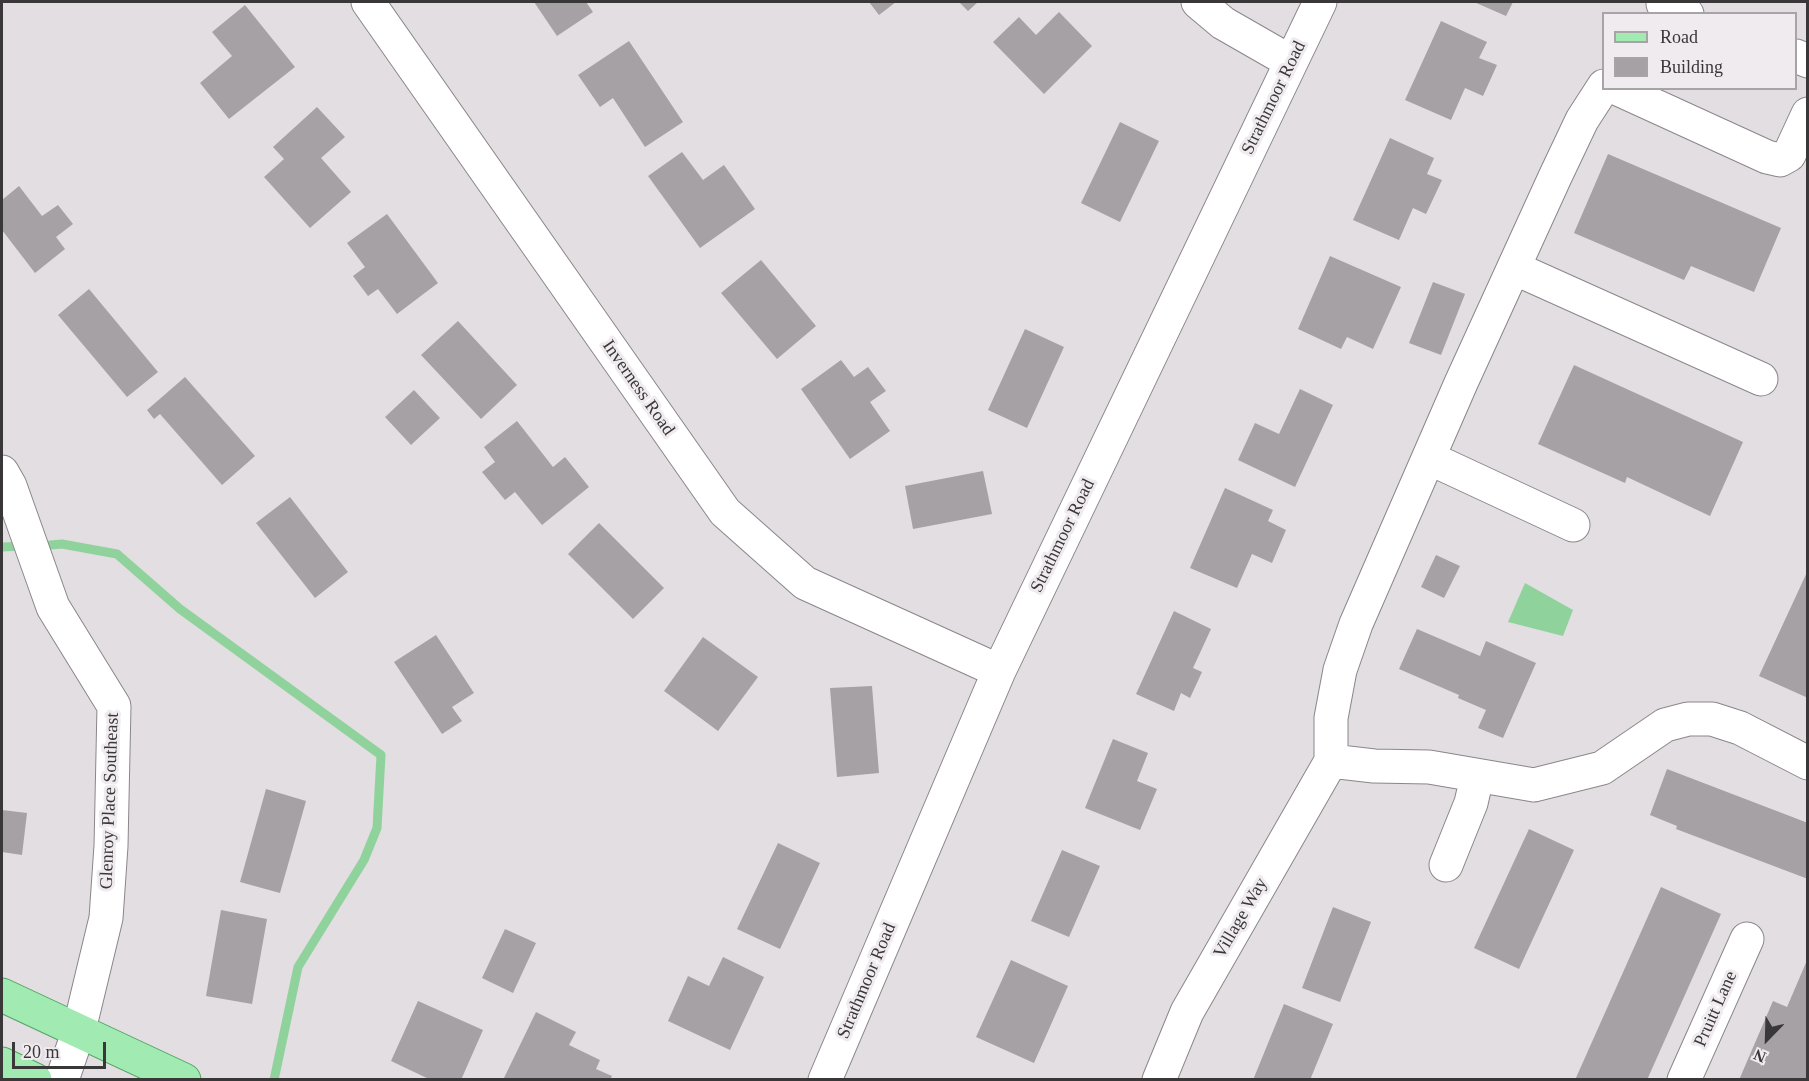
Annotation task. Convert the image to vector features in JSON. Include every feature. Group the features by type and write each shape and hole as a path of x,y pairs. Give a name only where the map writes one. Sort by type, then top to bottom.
{"main road":[{"path":"2,995 184,1080"},
{"path":"2,1064 35,1080"}],"street":[{"name":"Inverness Road","path":"368,2 724,512 805,582 999,671"},
{"path":"1198,2 1223,23 1291,62"},
{"name":"Strathmoor Road","path":"825,1080 999,671 1320,2"},
{"path":"1602,89 1582,120 1559,167 1488,322 1356,624 1340,670 1330,718 1331,760 1374,766 1430,767 1477,777 1534,785 1602,768 1665,725 1688,719 1712,718 1740,728 1808,763"},
{"path":"1620,90 1767,157 1780,160 1789,155 1808,114"},
{"path":"1514,268 1761,379"},
{"path":"1429,458 1573,525"},
{"name":"Glenroy Place Southeast","path":"2,472 10,486 52,607 114,706 111,846 106,918 79,1030 62,1080"},
{"name":"Village Way","path":"1159,1080 1187,1012 1331,760"},
{"path":"1446,865 1472,803 1477,777"},
{"name":"Pruitt Lane","path":"1684,1080 1747,939"}],"shaded area":[{"path":"1525,583 1573,610 1563,636 1508,622"}],"building":[{"path":"534,2 586,2 593,12 557,36"},
{"path":"869,2 896,2 879,15"},
{"path":"959,2 978,2 968,11"},
{"path":"1474,2 1513,2 1506,16"},
{"path":"245,5 295,67 229,119 200,83 232,56 212,32"},
{"path":"1059,12 1092,46 1044,94 993,42 1019,17 1036,35"},
{"path":"1441,21 1487,42 1479,58 1497,65 1483,96 1465,88 1451,120 1405,100"},
{"path":"629,41 683,122 645,147 613,98 600,107 578,75"},
{"path":"317,107 345,137 321,158 351,192 310,228 264,177 284,159 273,147"},
{"path":"1120,122 1159,141 1120,222 1081,203"},
{"path":"1390,138 1434,158 1427,174 1442,180 1426,214 1413,208 1399,240 1353,220"},
{"path":"682,152 703,180 724,165 755,209 700,248 648,176"},
{"path":"1608,154 1781,228 1754,292 1691,266 1684,280 1574,233"},
{"path":"19,186 42,216 58,205 73,224 56,237 65,249 35,273 2,230 2,200"},
{"path":"387,214 438,283 397,314 378,289 368,296 353,276 365,267 347,243"},
{"path":"1330,256 1401,287 1373,349 1347,337 1341,349 1298,329"},
{"path":"761,260 816,326 777,359 721,293"},
{"path":"1433,282 1465,294 1441,355 1409,343"},
{"path":"89,289 158,372 127,397 58,315"},
{"path":"458,321 517,385 481,419 421,355"},
{"path":"1025,329 1064,347 1027,428 988,410"},
{"path":"841,360 854,377 868,367 886,391 870,402 890,431 850,459 801,389"},
{"path":"1574,365 1743,442 1710,516 1627,477 1625,483 1538,444"},
{"path":"185,377 255,456 222,485 160,414 154,419 147,410"},
{"path":"1300,389 1333,405 1295,487 1238,460 1255,423 1279,434"},
{"path":"414,390 440,418 411,445 385,417"},
{"path":"517,421 553,467 565,457 589,487 542,525 515,492 505,500 482,472 495,462 484,447"},
{"path":"983,471 992,514 913,529 905,486"},
{"path":"1225,488 1273,510 1268,521 1286,530 1272,563 1252,554 1237,588 1190,568"},
{"path":"290,497 348,572 315,598 256,523"},
{"path":"599,523 664,588 633,619 568,554"},
{"path":"1436,555 1460,566 1444,598 1421,587"},
{"path":"1808,570 1808,698 1759,676"},
{"path":"1174,611 1211,629 1193,668 1202,672 1190,698 1181,693 1174,711 1136,694"},
{"path":"1417,629 1480,656 1486,641 1536,663 1503,738 1478,728 1486,710 1458,698 1459,695 1399,669"},
{"path":"436,635 474,693 452,707 462,721 442,734 394,662"},
{"path":"703,637 758,677 718,731 664,691"},
{"path":"872,686 879,773 837,777 830,688"},
{"path":"1113,739 1148,753 1137,781 1157,789 1140,830 1085,808"},
{"path":"1667,769 1808,823 1808,879 1676,829 1677,826 1650,815"},
{"path":"266,789 306,801 280,893 240,882"},
{"path":"2,810 27,813 22,855 2,852"},
{"path":"1529,829 1574,850 1519,969 1474,948"},
{"path":"778,843 820,863 780,949 737,929"},
{"path":"1062,850 1100,866 1069,937 1031,921"},
{"path":"1661,887 1721,914 1647,1080 1575,1080"},
{"path":"1333,907 1371,922 1340,1002 1302,988"},
{"path":"221,910 267,919 252,1004 206,996"},
{"path":"505,929 536,943 513,993 482,978"},
{"path":"723,957 764,977 730,1050 668,1021 688,976 709,986"},
{"path":"1808,958 1808,1080 1739,1080 1773,1001 1787,1007"},
{"path":"1011,960 1068,986 1034,1063 976,1037"},
{"path":"418,1001 483,1030 461,1080 431,1080 391,1061"},
{"path":"1284,1004 1333,1024 1310,1080 1253,1080"},
{"path":"536,1012 576,1032 569,1045 600,1060 596,1069 612,1076 610,1080 503,1080"}],"waterway":[{"path":"39,546 62,544 117,554 180,609 381,755 377,828 364,860 298,967 274,1080"},
{"path":"2,547 25,546"}]}
